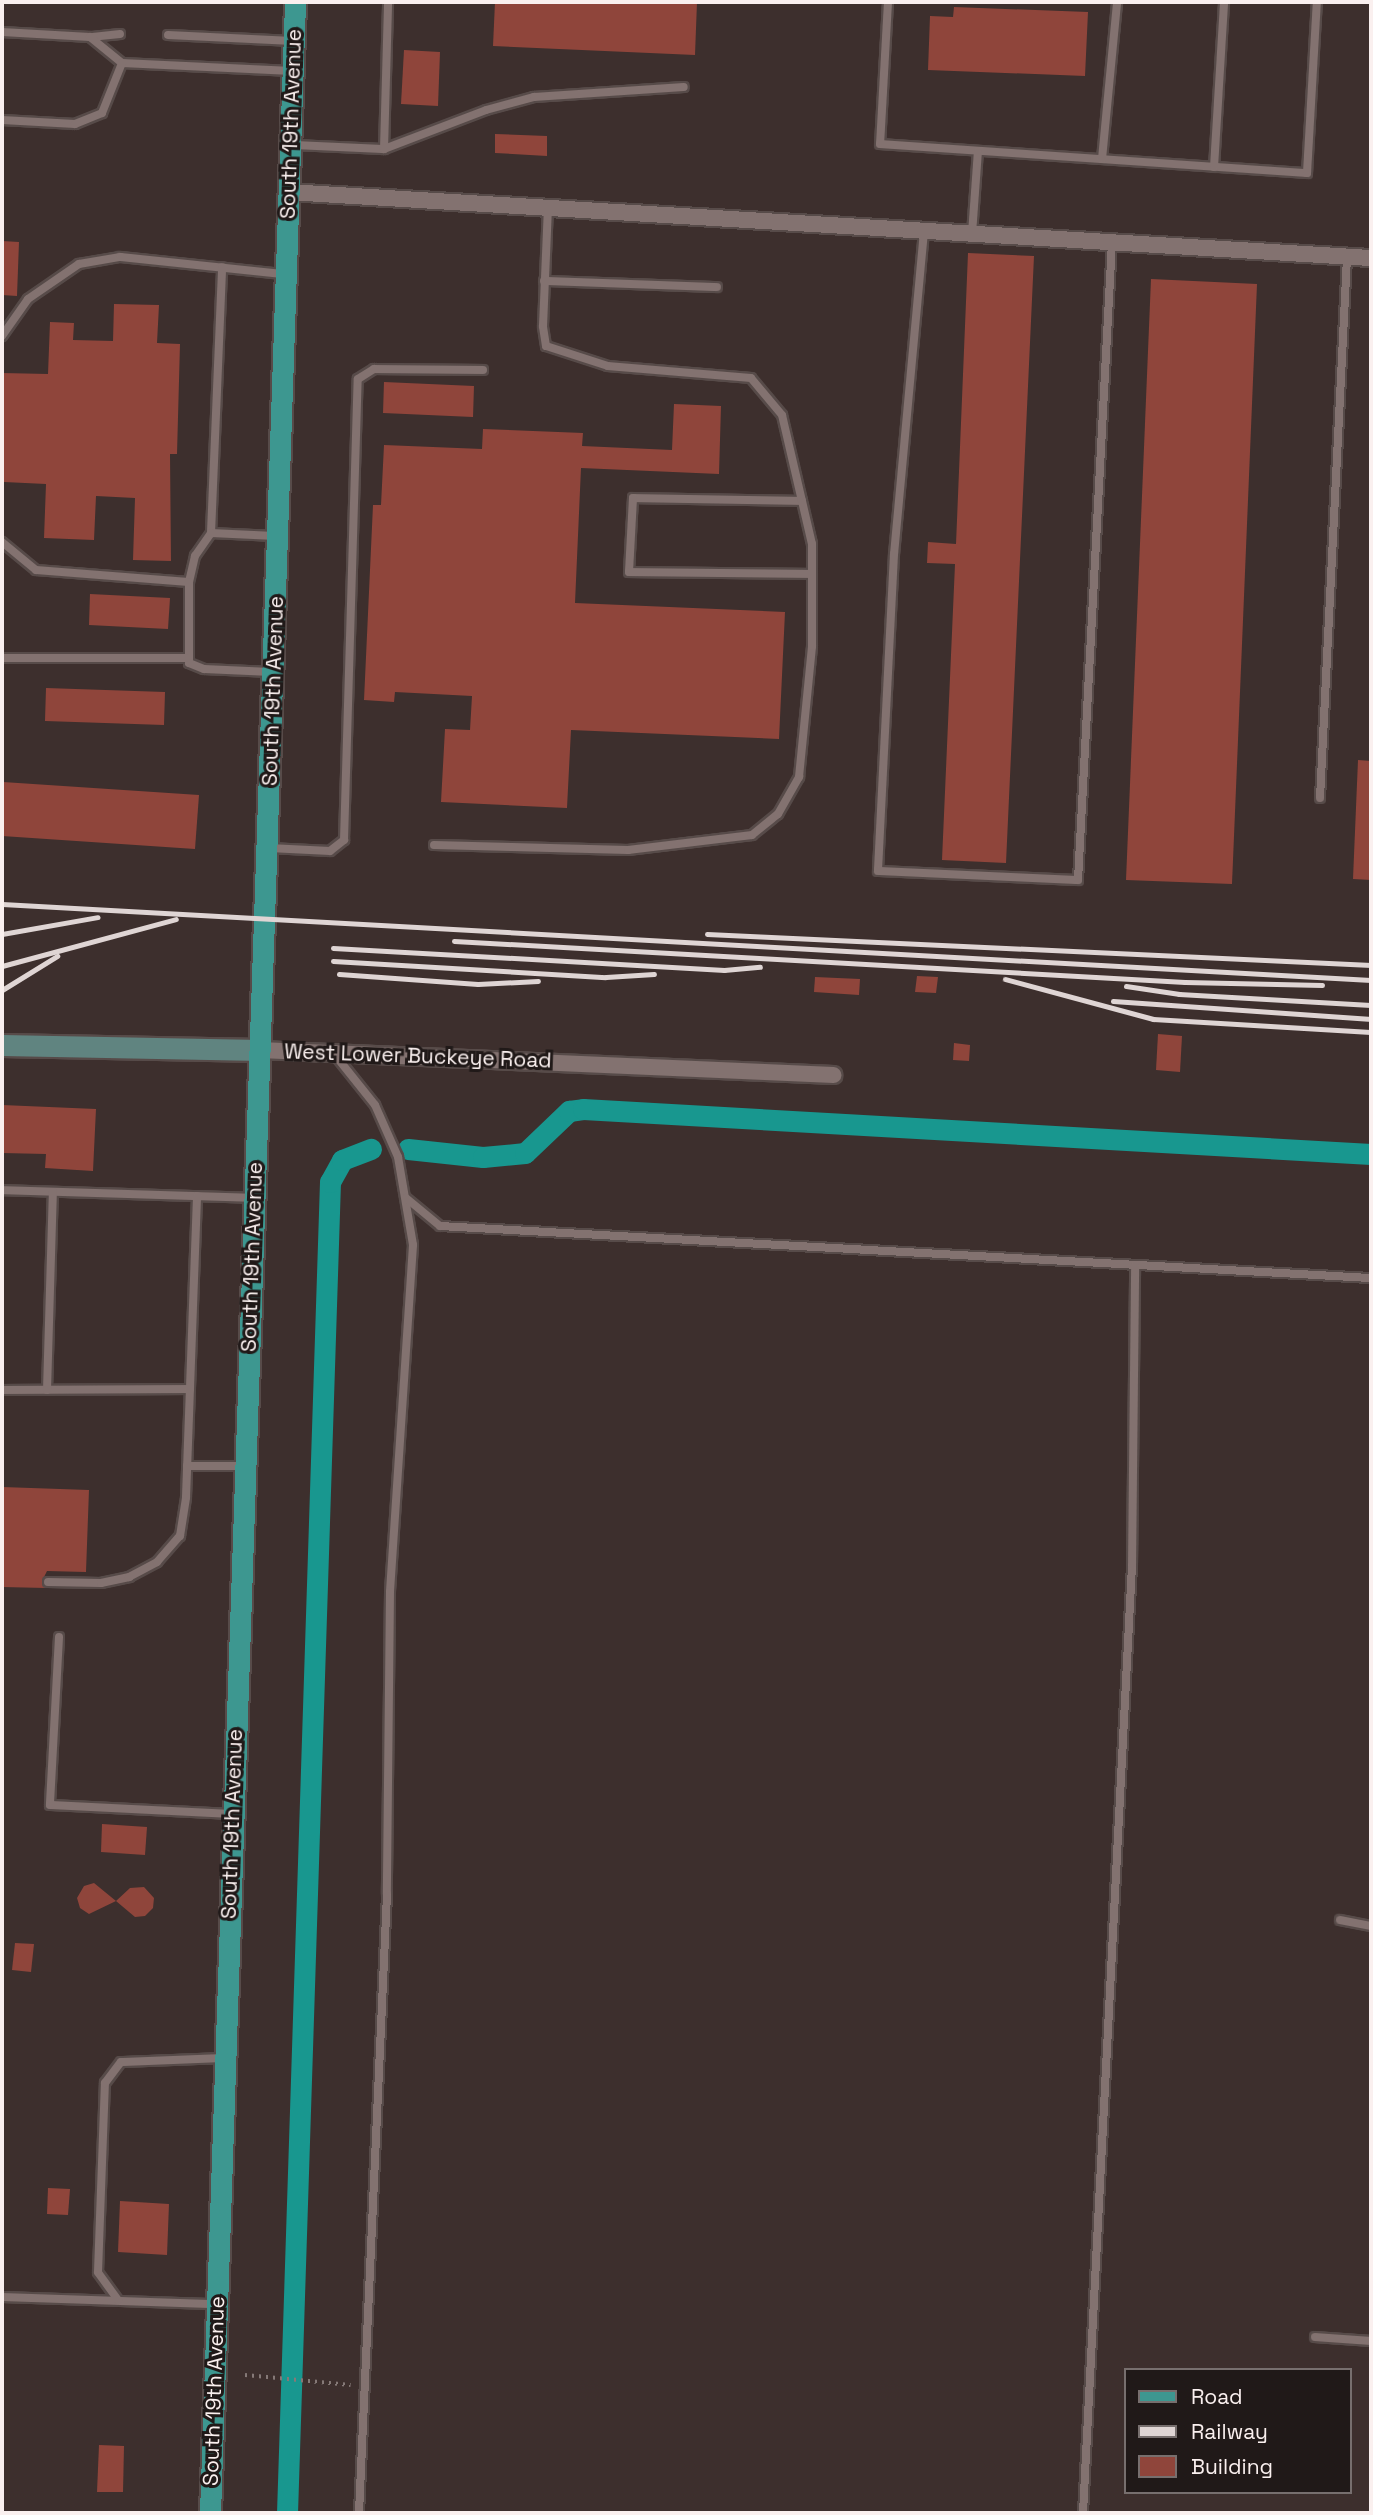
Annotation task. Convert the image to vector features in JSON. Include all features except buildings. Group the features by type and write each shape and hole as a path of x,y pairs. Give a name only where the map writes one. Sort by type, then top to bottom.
{"main road":[{"name":"South 19th Avenue","path":"210,2513 295,2"},
{"name":"West Lower Buckeye Road","path":"2,1045 260,1051"}],"street":[{"path":"288,192 1371,258"},
{"name":"West Lower Buckeye Road","path":"260,1051 833,1075"}],"lane":[{"path":"384,149 388,2"},
{"path":"888,2 880,144 1307,173 1317,2"},
{"path":"1102,159 1116,2"},
{"path":"1214,167 1224,2"},
{"path":"2,32 90,37 120,34"},
{"path":"168,35 293,41"},
{"path":"90,37 122,63 292,71"},
{"path":"2,120 75,124 102,113 122,63"},
{"path":"290,145 384,149 485,110 534,97 684,87"},
{"path":"972,234 978,151"},
{"path":"434,845 628,850 752,835 778,814 799,777 812,646 811,544 782,415 751,378 608,366 546,346 544,281 548,208"},
{"path":"924,231 894,554 878,871 1078,880 1112,242"},
{"path":"2,336 28,299 79,264 121,257 286,274"},
{"path":"1320,799 1347,257"},
{"path":"186,658 189,582 195,556 211,533 222,267"},
{"path":"544,281 718,287"},
{"path":"268,848 330,851 344,840 358,379 374,369 483,370"},
{"path":"802,501 633,498 629,572 812,574"},
{"path":"211,533 278,536"},
{"path":"2,542 36,570 189,582"},
{"path":"2,658 186,658 204,669 274,673"},
{"path":"332,1052 374,1105 398,1157 414,1245 390,1592 387,1894 359,2513"},
{"path":"2,1190 254,1198"},
{"path":"47,1390 53,1192"},
{"path":"48,1582 101,1583 130,1577 158,1562 180,1536 187,1466 197,1196"},
{"path":"405,1198 440,1226 1371,1278"},
{"path":"1083,2513 1132,1566 1135,1265"},
{"path":"2,1390 190,1389"},
{"path":"187,1466 244,1466"},
{"path":"59,1637 50,1805 233,1814"},
{"path":"1340,1920 1371,1926"},
{"path":"118,2300 99,2272 105,2083 121,2062 225,2058"},
{"path":"2,2297 217,2304"},
{"path":"1315,2337 1371,2341"}],"path":[{"path":"245,2375 364,2385"}],"waterway":[{"path":"408,1149 483,1157 525,1153 569,1111 583,1109 1371,1154"},
{"path":"287,2513 330,1182 342,1160 371,1149"}],"railway":[{"path":"2,904 1371,980"},
{"path":"2,934 98,917"},
{"path":"2,966 176,919"},
{"path":"707,934 1371,965"},
{"path":"454,941 1185,982 1322,985"},
{"path":"333,948 724,970 760,967"},
{"path":"2,990 57,956"},
{"path":"333,961 606,977 654,974"},
{"path":"339,974 478,984 538,981"},
{"path":"1005,979 1153,1019 1371,1032"},
{"path":"1126,986 1179,994 1371,1005"},
{"path":"1113,1001 1371,1019"}]}
